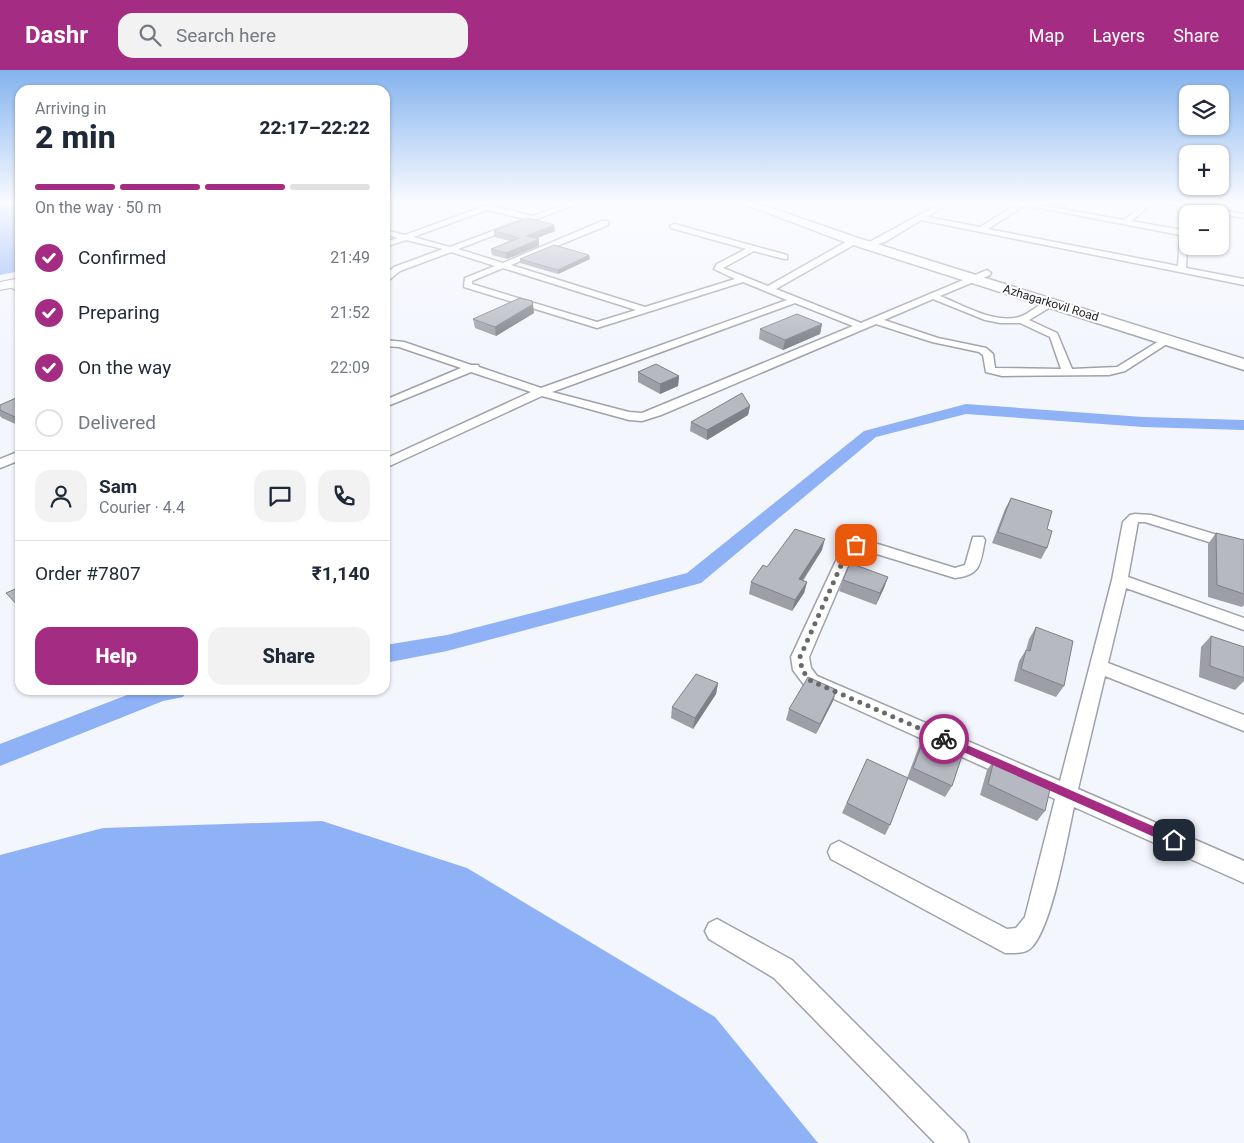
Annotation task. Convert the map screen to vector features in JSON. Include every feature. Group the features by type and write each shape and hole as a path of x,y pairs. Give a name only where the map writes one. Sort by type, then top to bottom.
{"main road":[{"name":"Azhagarkovil Road","path":"894,252 1244,351"},
{"name":"Azhagarkovil Road","path":"915,252 1051,303 1244,365"}],"street":[{"path":"390,275 397,269 442,252"},
{"path":"460,252 646,310"},
{"path":"534,252 468,280 466,285 591,324 603,324 743,279"},
{"path":"747,252 718,268 863,327"},
{"path":"768,252 784,257"},
{"path":"769,289 834,252"},
{"path":"1092,252 1244,282"},
{"path":"1182,270 1184,255"},
{"path":"390,343 400,344 474,367 541,392 629,416 642,417 657,413 981,276"},
{"path":"934,297 990,318 1021,320 1054,335 1068,373"},
{"path":"390,462 541,392 795,300"},
{"path":"1021,320 1051,303"},
{"path":"877,321 936,340 982,350 988,354 987,365 992,372 1109,372 1121,369 1168,340"},
{"path":"390,402 474,367"},
{"path":"0,464 15,457"},
{"path":"839,852 1005,941 1022,940 1036,923 1100,667 1120,580 1130,522 1135,518 1161,521 1244,548"},
{"path":"978,540 972,567 965,572 955,573 868,546 856,545 847,552 800,657 802,670 811,681 1069,793 1244,872"},
{"path":"1120,580 1244,624"},
{"path":"1100,667 1244,723"},
{"path":"717,931 783,969 955,1143"}],"water":[{"path":"0,252 15,252 15,272 0,275"},
{"path":"322,821 467,868 715,1017 818,1143 0,1143 0,855 103,828"}],"building":[{"path":"537,252 579,252 589,255 558,270 520,259"},
{"path":"520,298 532,301 533,304 495,327 473,319"},
{"path":"797,314 822,324 785,340 760,329"},
{"path":"656,364 679,376 660,384 638,372"},
{"path":"742,393 750,406 707,430 691,422"},
{"path":"15,398 15,417 0,410 0,405"},
{"path":"1011,498 1052,511 1047,529 1052,531 1047,548 998,532"},
{"path":"795,529 825,539 799,579 807,582 795,600 751,582 763,565 767,567"},
{"path":"1216,533 1244,540 1244,594 1217,585"},
{"path":"850,563 888,577 880,593 843,580"},
{"path":"15,589 15,603 6,593"},
{"path":"1036,627 1073,641 1064,686 1021,669 1026,650 1030,651"},
{"path":"1211,636 1244,647 1244,678 1210,666"},
{"path":"696,674 718,683 695,718 672,707"},
{"path":"808,677 837,690 820,724 789,709"},
{"path":"927,730 965,747 952,786 913,768"},
{"path":"867,759 908,778 890,825 847,803"},
{"path":"994,760 1051,785 1045,811 988,784"}],"waterway":[{"path":"390,653 447,643 694,578 870,434 966,409 1143,422 1244,425"},
{"path":"0,755 153,695"}],"way so far":[{"path":"856,545 847,552 800,657 802,670 811,681 944,739"}],"route":[{"path":"944,739 1174,840"}]}
